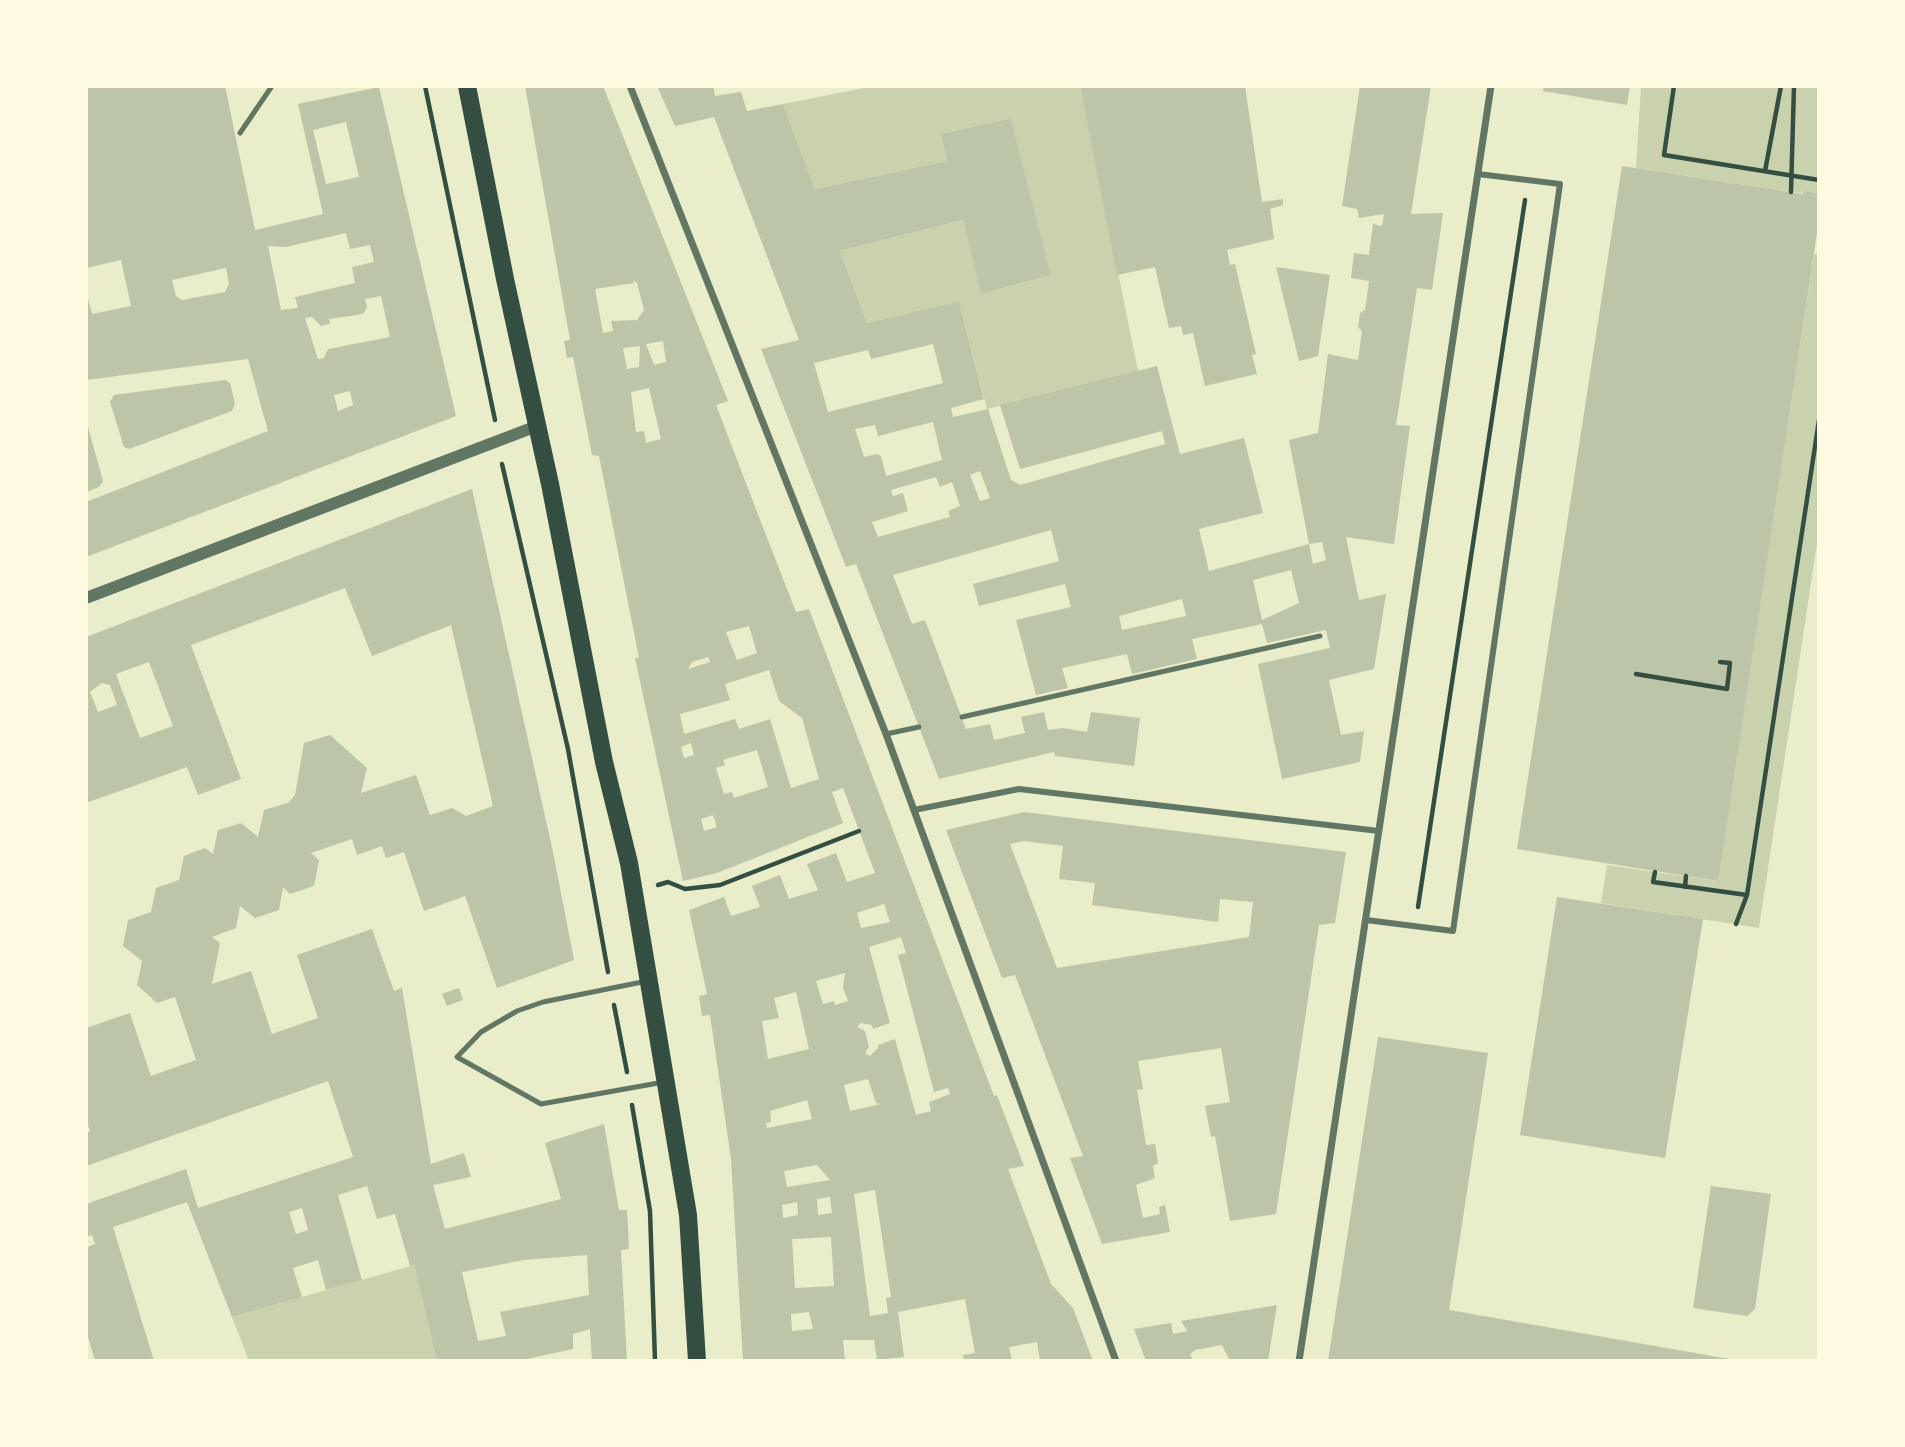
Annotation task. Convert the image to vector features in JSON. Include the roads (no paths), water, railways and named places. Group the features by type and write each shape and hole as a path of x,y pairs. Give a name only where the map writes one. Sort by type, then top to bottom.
{"main road":[{"path":"467,86 604,762 629,863 688,1215 698,1361"}],"street":[{"path":"631,86 886,734 1116,1361"},
{"path":"1299,1361 1491,86"},
{"path":"1366,920 1453,930 1455,917 1560,184 1478,174"},
{"path":"86,598 537,426"},
{"path":"914,810 1019,789 1379,831"}],"lane":[{"path":"240,133 272,86"},
{"path":"962,717 1320,636"},
{"path":"886,734 919,727"},
{"path":"650,981 542,1002 517,1010 481,1032 457,1057 541,1104 667,1081"}]}
